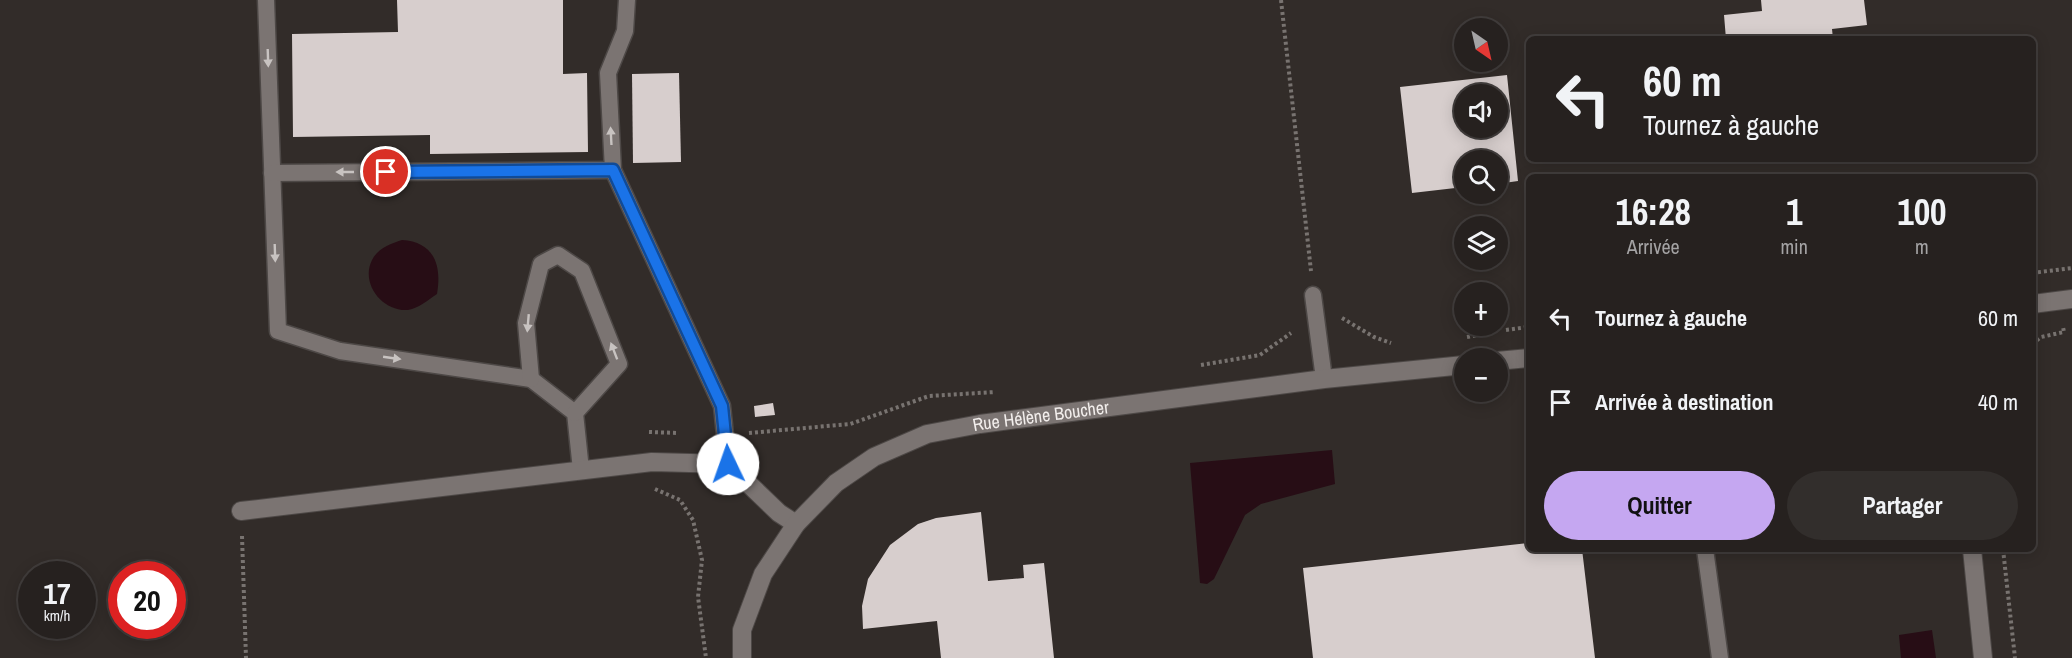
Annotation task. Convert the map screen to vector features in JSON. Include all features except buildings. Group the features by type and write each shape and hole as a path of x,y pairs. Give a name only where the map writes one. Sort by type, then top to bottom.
{"street":[{"path":"2036,304 2072,299"},
{"path":"1508,360 1526,358"},
{"name":"Rue Hélène Boucher","path":"742,658 742,630 763,574 796,524 836,483 874,457 927,434 980,424 1324,379 1454,365"},
{"path":"241,511 652,462 728,464 779,513 796,524"},
{"path":"1972,552 1983,658"}],"lane":[{"path":"266,0 278,331 339,351 531,379 575,413 581,470"},
{"path":"627,0 625,31 608,73 613,170 722,406 728,464"},
{"path":"272,172 613,170"},
{"path":"531,379 526,322 541,264 558,255 582,271 619,364 575,413"},
{"path":"1314,295 1324,379"},
{"path":"1705,552 1720,658"}],"path":[{"path":"1281,0 1314,295"},
{"path":"2036,272 2072,268"},
{"path":"1197,366 1260,355 1316,314 1334,314 1387,343 1398,343"},
{"path":"2036,341 2041,337 2064,332 2063,320"},
{"path":"1464,338 1526,327"},
{"path":"649,432 726,435 850,424 929,396 1000,392"},
{"path":"654,483 656,491 680,500 693,520 702,560 698,597 706,658"},
{"path":"241,511 246,658"},
{"path":"2003,552 2015,658"}],"shaded area":[{"path":"402,240 422,245 428,250 437,265 438,274 437,294 420,306 408,310 390,306 382,301 376,295 369,278 372,260 378,252"},
{"path":"1332,450 1335,484 1261,504 1245,515 1214,579 1207,584 1200,583 1190,463"},
{"path":"1932,630 1936,658 1901,658 1899,635"}],"route":[{"path":"386,172 613,170 722,406 728,464"}]}
